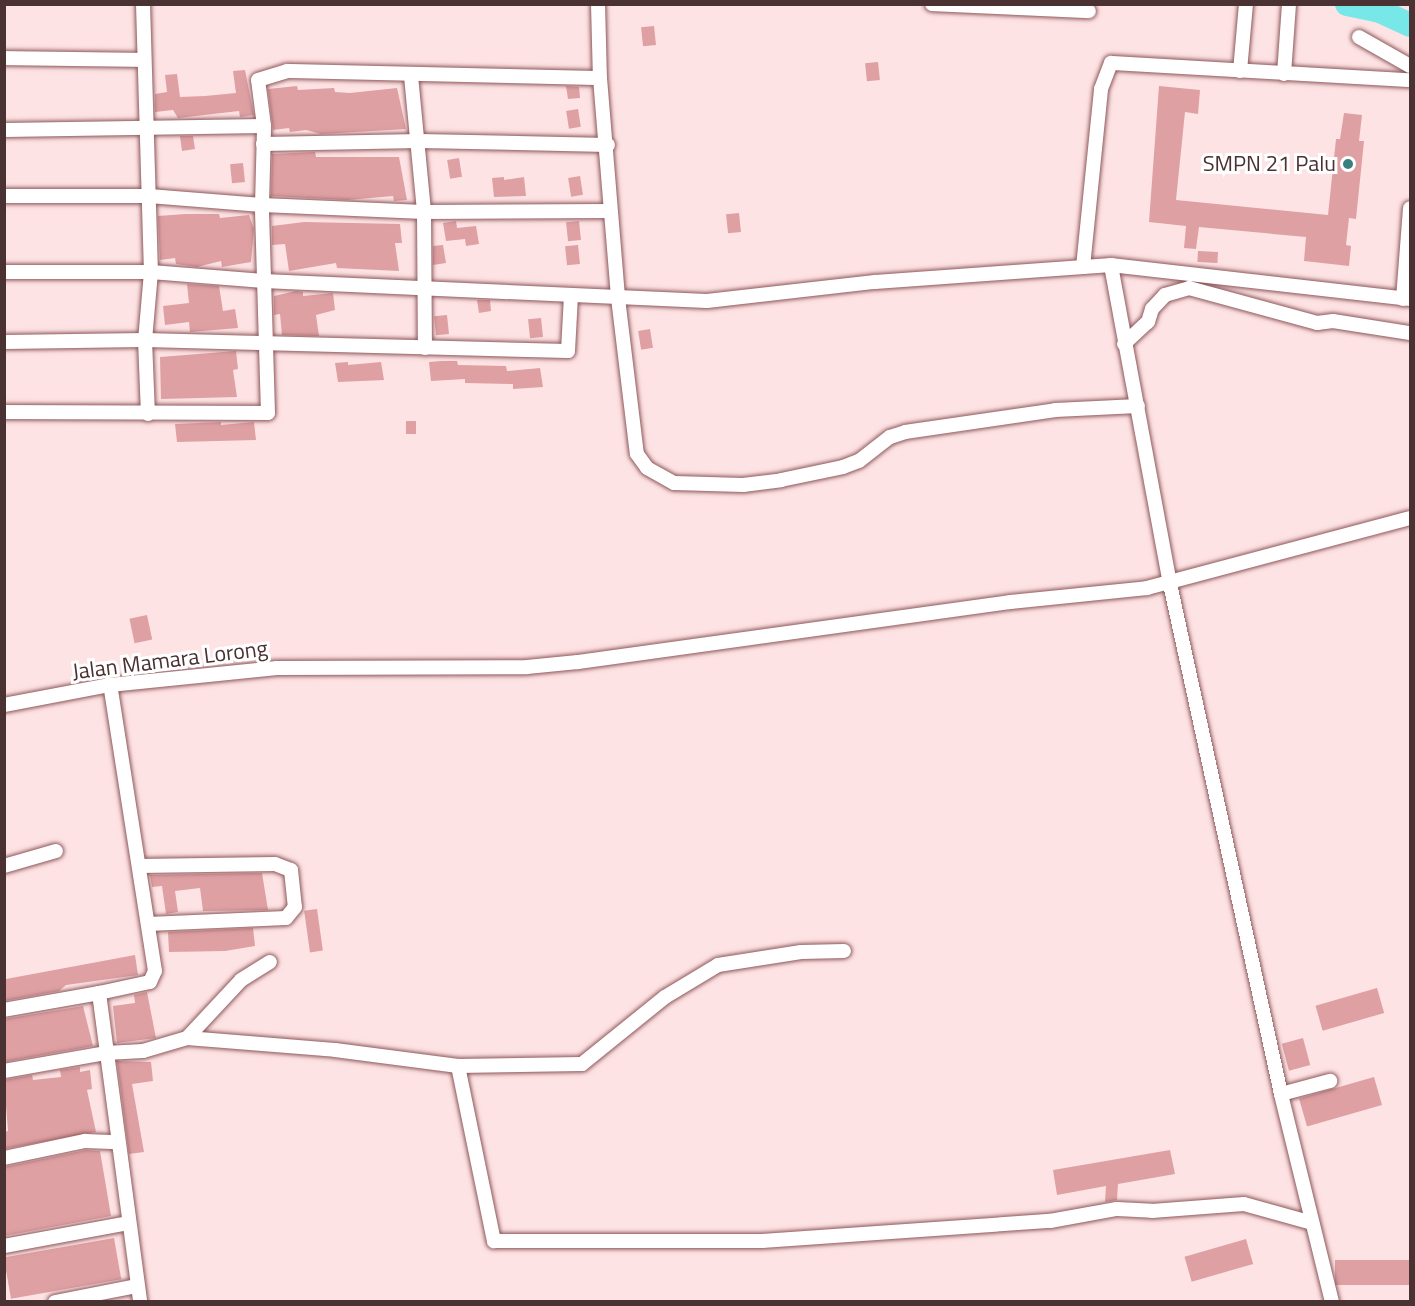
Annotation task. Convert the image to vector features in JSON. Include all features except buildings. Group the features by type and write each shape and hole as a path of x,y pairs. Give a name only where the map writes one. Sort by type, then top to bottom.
{"street":[{"path":"143,4 151,272 145,340 148,414"},
{"path":"598,4 600,78 608,145 609,211 618,298 637,454 647,468 674,483 743,485 843,468 890,436 905,432 1054,410 1138,406"},
{"path":"932,4 1089,11"},
{"path":"1240,71 1246,4"},
{"path":"1284,74 1289,4"},
{"path":"1359,38 1410,66"},
{"path":"4,58 143,60"},
{"path":"1083,267 1101,89 1108,65 1117,62 1410,80"},
{"path":"4,412 268,413 262,205 264,126 258,80 273,73 600,78"},
{"path":"411,76 420,141 424,212 425,348"},
{"path":"4,130 145,126 264,126"},
{"path":"263,144 420,141 608,145"},
{"path":"4,196 149,196 262,205 424,212 609,211"},
{"path":"4,272 151,272 426,289 707,300 875,282 1111,265 1407,299 1410,208"},
{"path":"1111,265 1170,584 1281,1094 1332,1302"},
{"path":"1124,344 1148,322 1152,309 1165,295 1189,288 1317,323 1333,321 1410,333"},
{"path":"4,342 145,340 265,345 568,351 571,296"},
{"name":"Jalan Mamara Lorong","path":"4,705 110,686 278,668 537,666 1170,584 1410,518"},
{"path":"4,1010 99,993 155,978 110,686"},
{"path":"4,866 56,851"},
{"path":"139,866 280,864 291,870 293,880 295,907 286,918 148,924"},
{"path":"4,1071 106,1053 143,1051 187,1038 335,1050 458,1065 582,1064 665,997 718,965 801,952 844,951"},
{"path":"187,1038 242,980 270,962"},
{"path":"99,993 106,1053 115,1092 118,1142 140,1302"},
{"path":"458,1065 494,1241 762,1241 1050,1221 1117,1209 1152,1211 1244,1204 1312,1223"},
{"path":"1281,1094 1330,1081"},
{"path":"4,1158 85,1141 118,1142"},
{"path":"4,1246 128,1223"},
{"path":"55,1302 137,1286"}],"waterway":[{"path":"1347,4 1380,11 1410,25"}],"place":[{"name":"SMPN 21 Palu","path":"1348,164"}]}
